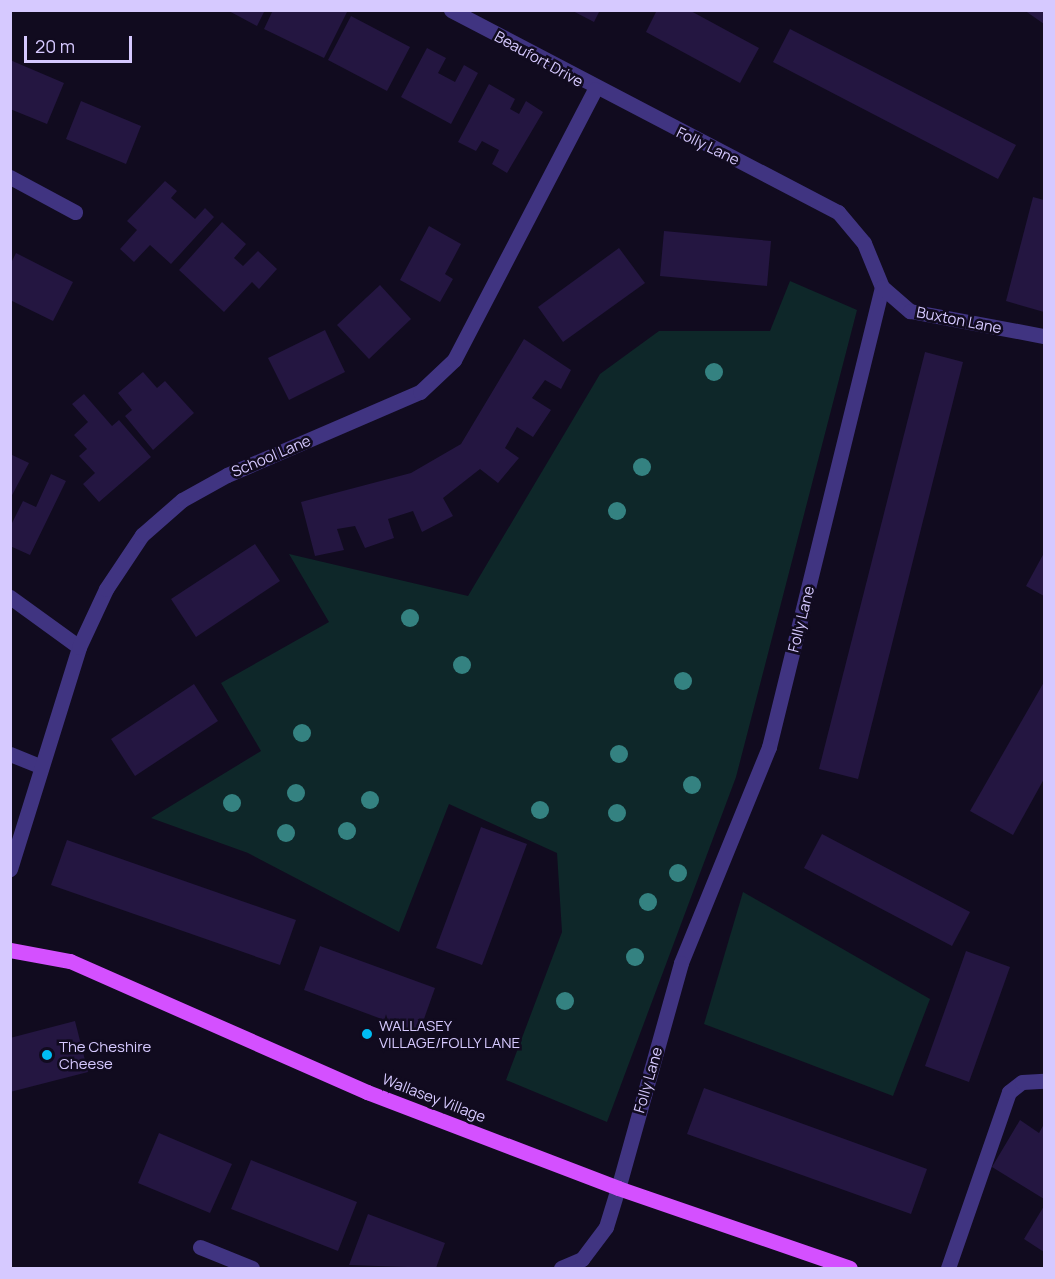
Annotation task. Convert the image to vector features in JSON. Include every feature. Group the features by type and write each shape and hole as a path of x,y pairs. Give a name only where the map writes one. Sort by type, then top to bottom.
{"main road":[{"name":"Wallasey Village","path":"10,950 70,961 367,1092 618,1188 850,1269"}],"street":[{"name":"Beaufort Drive","path":"451,10 595,89"},
{"name":"Folly Lane","path":"561,1269 582,1259 606,1227 681,963 770,747 882,287 864,243 838,212 595,89"},
{"name":"School Lane","path":"10,869 39,766 80,647 106,589 142,535 183,500 227,475 420,392 454,360 595,89"},
{"path":"10,177 75,212"},
{"name":"Buxton Lane","path":"882,287 910,310 1044,336"},
{"path":"10,597 80,647"},
{"path":"10,754 39,766"},
{"path":"948,1269 1009,1092 1022,1082 1044,1081"},
{"path":"200,1247 252,1269"}],"green space":[{"path":"790,281 857,310 736,777 607,1122 506,1080 562,932 557,853 449,804 399,932 248,853 151,818 261,751 221,683 329,622 289,554 468,596 600,374 659,331 770,331"},
{"path":"743,892 930,999 893,1096 704,1024"}],"building":[{"path":"227,10 265,10 257,26"},
{"path":"273,10 343,10 347,12 324,58 264,29"},
{"path":"571,10 600,10 594,22"},
{"path":"657,10 689,10 759,48 740,83 646,32"},
{"path":"1024,10 1044,10 1044,24"},
{"path":"351,16 410,47 387,91 328,60"},
{"path":"790,29 1016,145 998,179 773,62"},
{"path":"427,48 446,58 438,73 455,82 464,65 478,73 451,124 401,97"},
{"path":"10,60 64,83 47,124 10,109"},
{"path":"489,84 515,99 510,109 519,114 526,101 543,112 507,173 492,164 499,150 482,141 476,151 458,142"},
{"path":"81,101 141,126 126,164 66,139"},
{"path":"165,181 177,191 171,198 195,219 205,208 214,217 171,264 150,245 134,262 120,249 137,230 127,221"},
{"path":"1033,197 1044,200 1044,312 1006,301"},
{"path":"222,222 246,244 234,258 243,266 258,251 277,269 259,289 252,282 224,312 179,270"},
{"path":"429,226 461,244 445,274 453,279 440,302 400,280"},
{"path":"664,231 771,241 767,286 660,276"},
{"path":"619,248 645,283 563,342 538,307"},
{"path":"16,253 73,282 53,321 10,300 10,265"},
{"path":"380,285 411,319 369,359 337,325"},
{"path":"325,330 345,372 289,400 268,358"},
{"path":"524,339 571,370 561,389 545,380 532,398 551,410 533,437 517,427 505,448 519,458 498,483 480,469 443,498 453,516 422,532 413,511 388,519 394,538 365,548 355,526 337,529 344,550 315,556 301,502 411,473 461,444"},
{"path":"925,352 963,362 858,779 819,769"},
{"path":"143,372 157,388 165,381 194,413 153,450 125,416 132,410 118,393"},
{"path":"84,394 112,426 119,420 151,457 99,502 83,484 95,473 79,456 87,449 74,435 88,422 72,404"},
{"path":"10,454 29,463 10,499"},
{"path":"51,474 66,481 30,555 10,546 10,527 23,501 36,507"},
{"path":"255,544 280,581 196,637 171,599"},
{"path":"1044,553 1044,596 1026,586"},
{"path":"1044,682 1044,779 1013,835 970,811"},
{"path":"194,684 218,721 135,776 111,739"},
{"path":"481,827 527,844 482,965 436,948"},
{"path":"822,834 970,912 952,946 804,868"},
{"path":"67,840 296,920 280,965 51,885"},
{"path":"320,946 435,988 419,1033 304,990"},
{"path":"966,951 1010,967 969,1082 925,1066"},
{"name":"The Cheshire Cheese","path":"75,1021 88,1072 10,1092 10,1038"},
{"path":"704,1088 927,1169 911,1214 687,1134"},
{"path":"1020,1120 1039,1133 1044,1124 1044,1199 992,1167"},
{"path":"159,1133 232,1164 210,1213 138,1183"},
{"path":"251,1160 357,1202 338,1251 231,1209"},
{"path":"1044,1206 1044,1252 1024,1239"},
{"path":"368,1214 445,1243 436,1268 349,1265"}],"place":[{"name":"WALLASEY VILLAGE/FOLLY LANE","path":"367,1034"},
{"name":"The Cheshire Cheese","path":"47,1055"}]}
